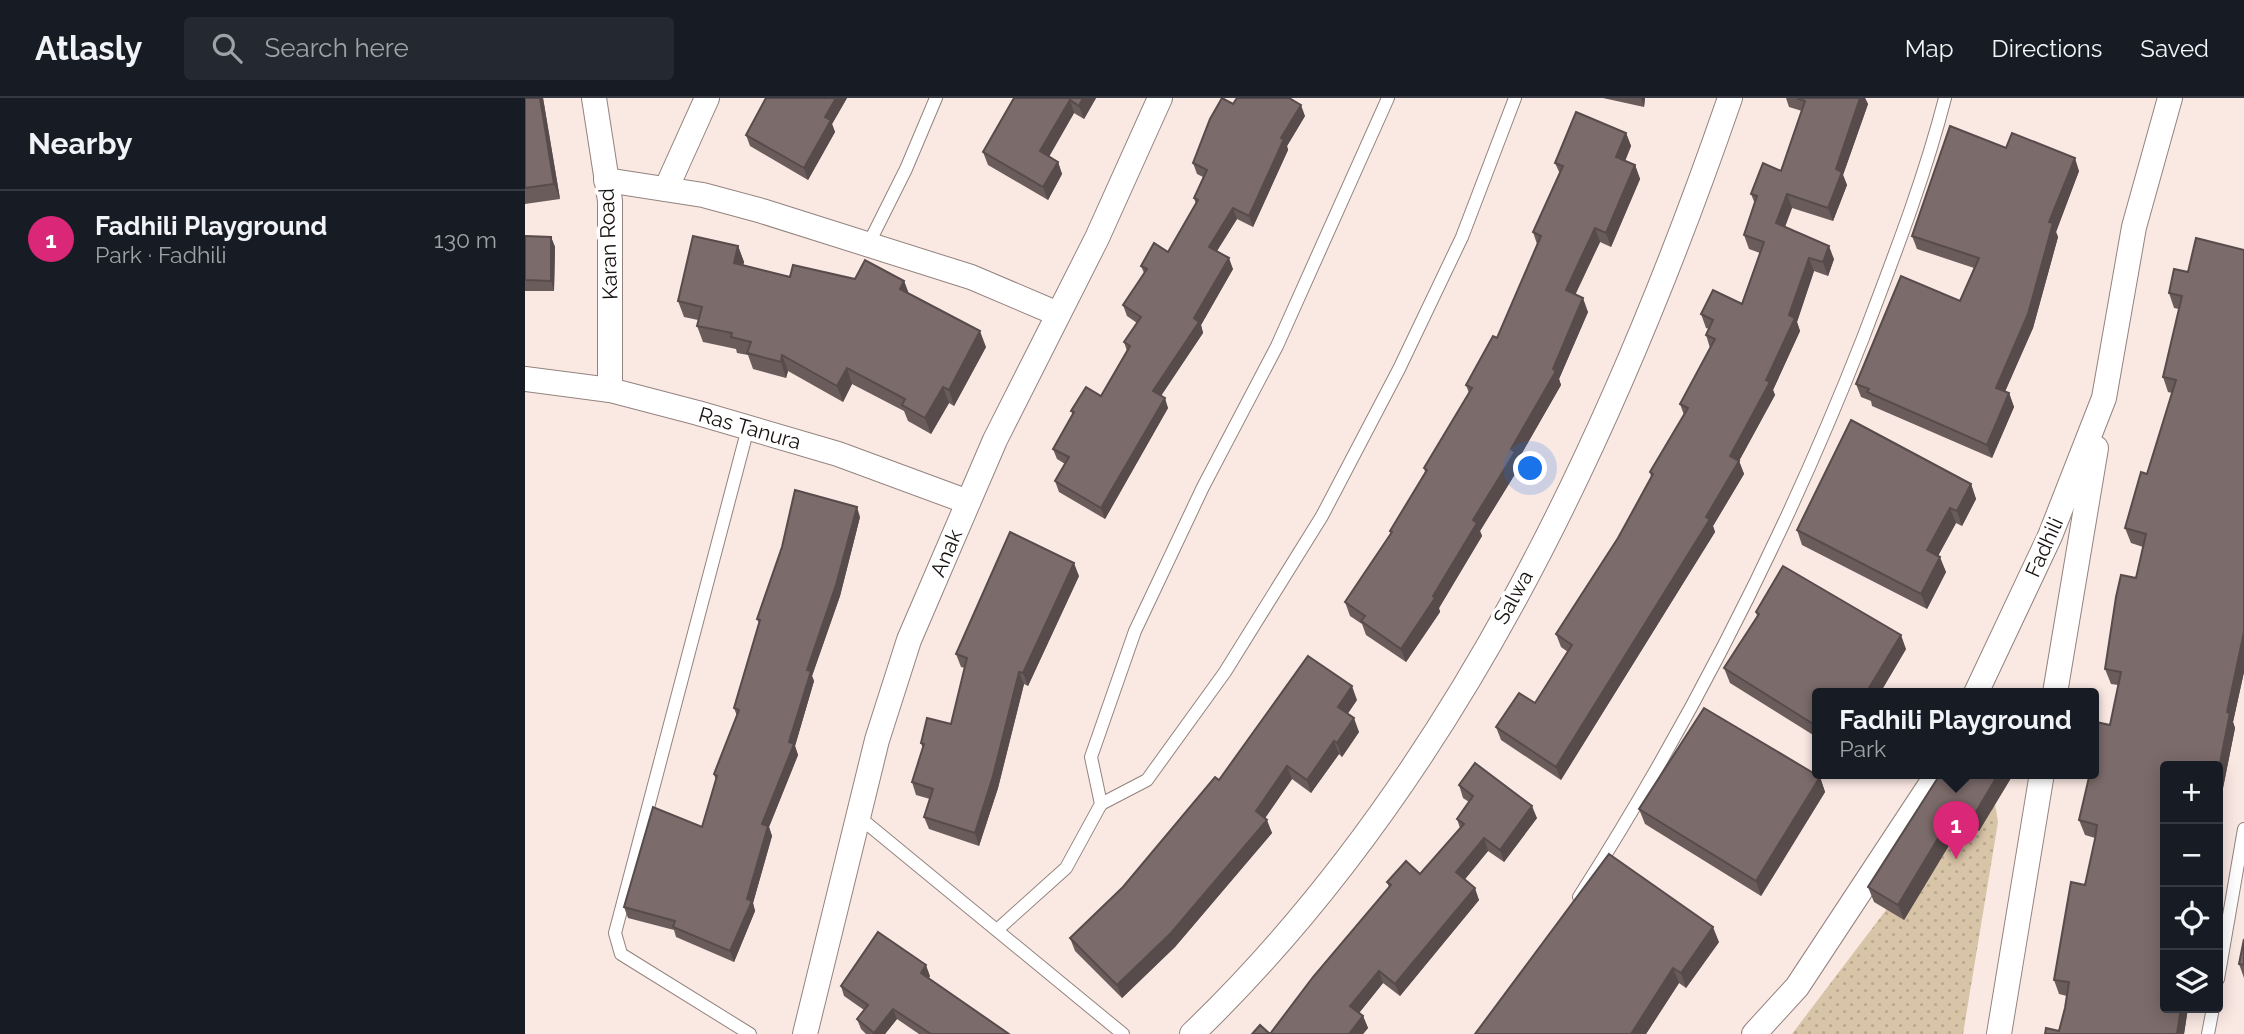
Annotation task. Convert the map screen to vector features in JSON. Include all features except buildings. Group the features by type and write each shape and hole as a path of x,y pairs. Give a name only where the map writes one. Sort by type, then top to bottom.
{"street":[{"name":"Karan Road","path":"594,98 610,201 610,390"},
{"path":"666,189 707,98"},
{"name":"Anak","path":"805,1034 877,740 909,640 995,440 1097,238 1160,98"},
{"name":"Salwa","path":"1192,1034 1244,979 1355,848 1412,767 1477,662 1553,526 1618,389 1696,195 1730,98"},
{"name":"Fadhili","path":"2056,688 2134,227 2170,98"},
{"path":"606,180 715,198 971,277 1058,314"},
{"name":"Ras Tanura","path":"525,379 610,390 748,428 838,454 968,502"},
{"name":"Fadhili","path":"1978,688 2050,536 2104,398"},
{"path":"1754,1034 1797,987 1934,779"},
{"path":"1999,1034 2041,779"}],"lane":[{"path":"868,245 906,169 936,98"},
{"path":"1101,804 1091,757 1135,631 1203,487 1277,346 1388,98"},
{"path":"997,930 1066,868 1101,804 1147,780 1225,672 1322,516 1399,369 1462,237 1515,98"},
{"path":"1572,907 1672,746 1795,504 1899,245 1945,98"},
{"path":"748,428 615,933 621,954 750,1034"},
{"path":"859,817 1123,1034"},
{"path":"2223,950 2244,829"},
{"path":"2208,1034 2212,1013"}],"shaded area":[{"path":"1985,779 1991,779 1998,822 1963,1034 1792,1034"}],"place":[{"name":"Fadhili Playground","path":"1956,859"}]}
